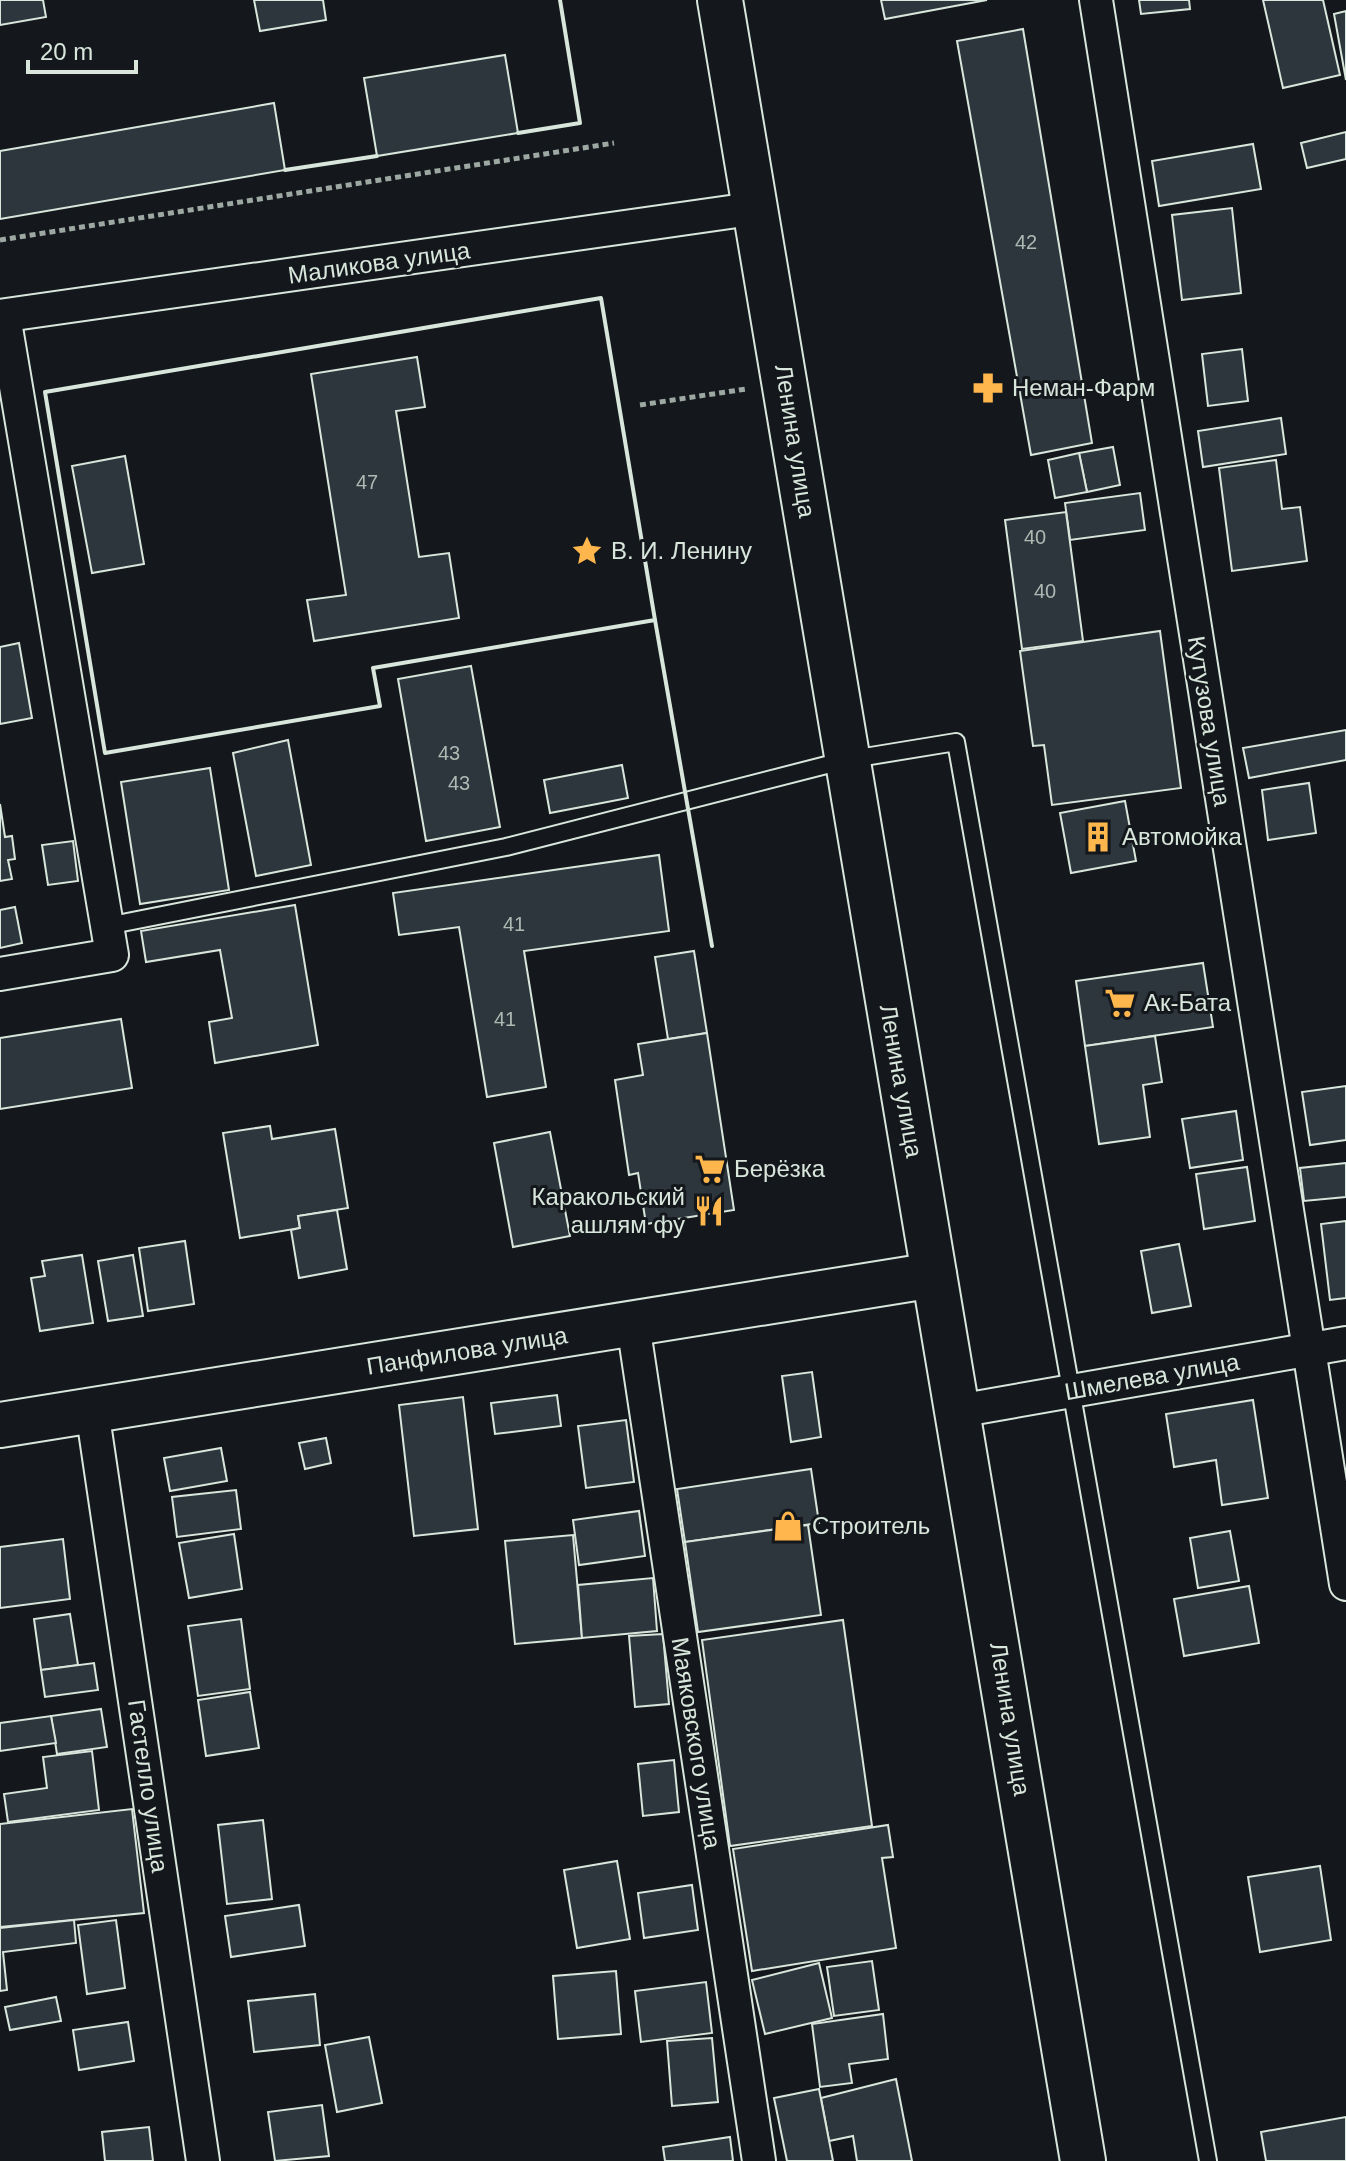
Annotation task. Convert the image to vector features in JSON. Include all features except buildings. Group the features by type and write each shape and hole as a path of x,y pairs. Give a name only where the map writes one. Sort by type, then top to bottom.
{"main road":[{"name":"Ленина улица","path":"720,0 758,208 846,760 1083,2161"},
{"name":"Панфилова улица","path":"0,1425 934,1275"}],"street":[{"name":"Кутузова улица","path":"1096,0 1346,1584"},
{"name":"Маликова улица","path":"2,316 758,208"},
{"path":"0,974 112,955 2,316"},
{"name":"Маяковского улица","path":"633,1324 759,2161"},
{"name":"Шмелева улица","path":"958,1411 1346,1343"},
{"name":"Гастелло улица","path":"92,1410 203,2161"}],"lane":[{"path":"107,926 506,847 846,760 956,742 1208,2161"}],"path":[{"path":"0,240 614,143"},
{"path":"640,405 749,388"}],"wall":[{"path":"518,133 580,123 560,0"},
{"path":"285,170 377,156"},
{"path":"601,298 655,620 373,668 380,706 105,753 45,392 601,298"},
{"path":"655,620 712,946"}],"place":[{"name":"Неман-Фарм","path":"988,388"},
{"name":"В. И. Ленину","path":"587,551"},
{"name":"Автомойка","path":"1098,837"},
{"name":"Ак-Бата","path":"1120,1003"},
{"name":"Берёзка","path":"710,1169"},
{"name":"Каракольский ашлям фу","path":"709,1211"},
{"name":"Строитель","path":"788,1526"}]}
